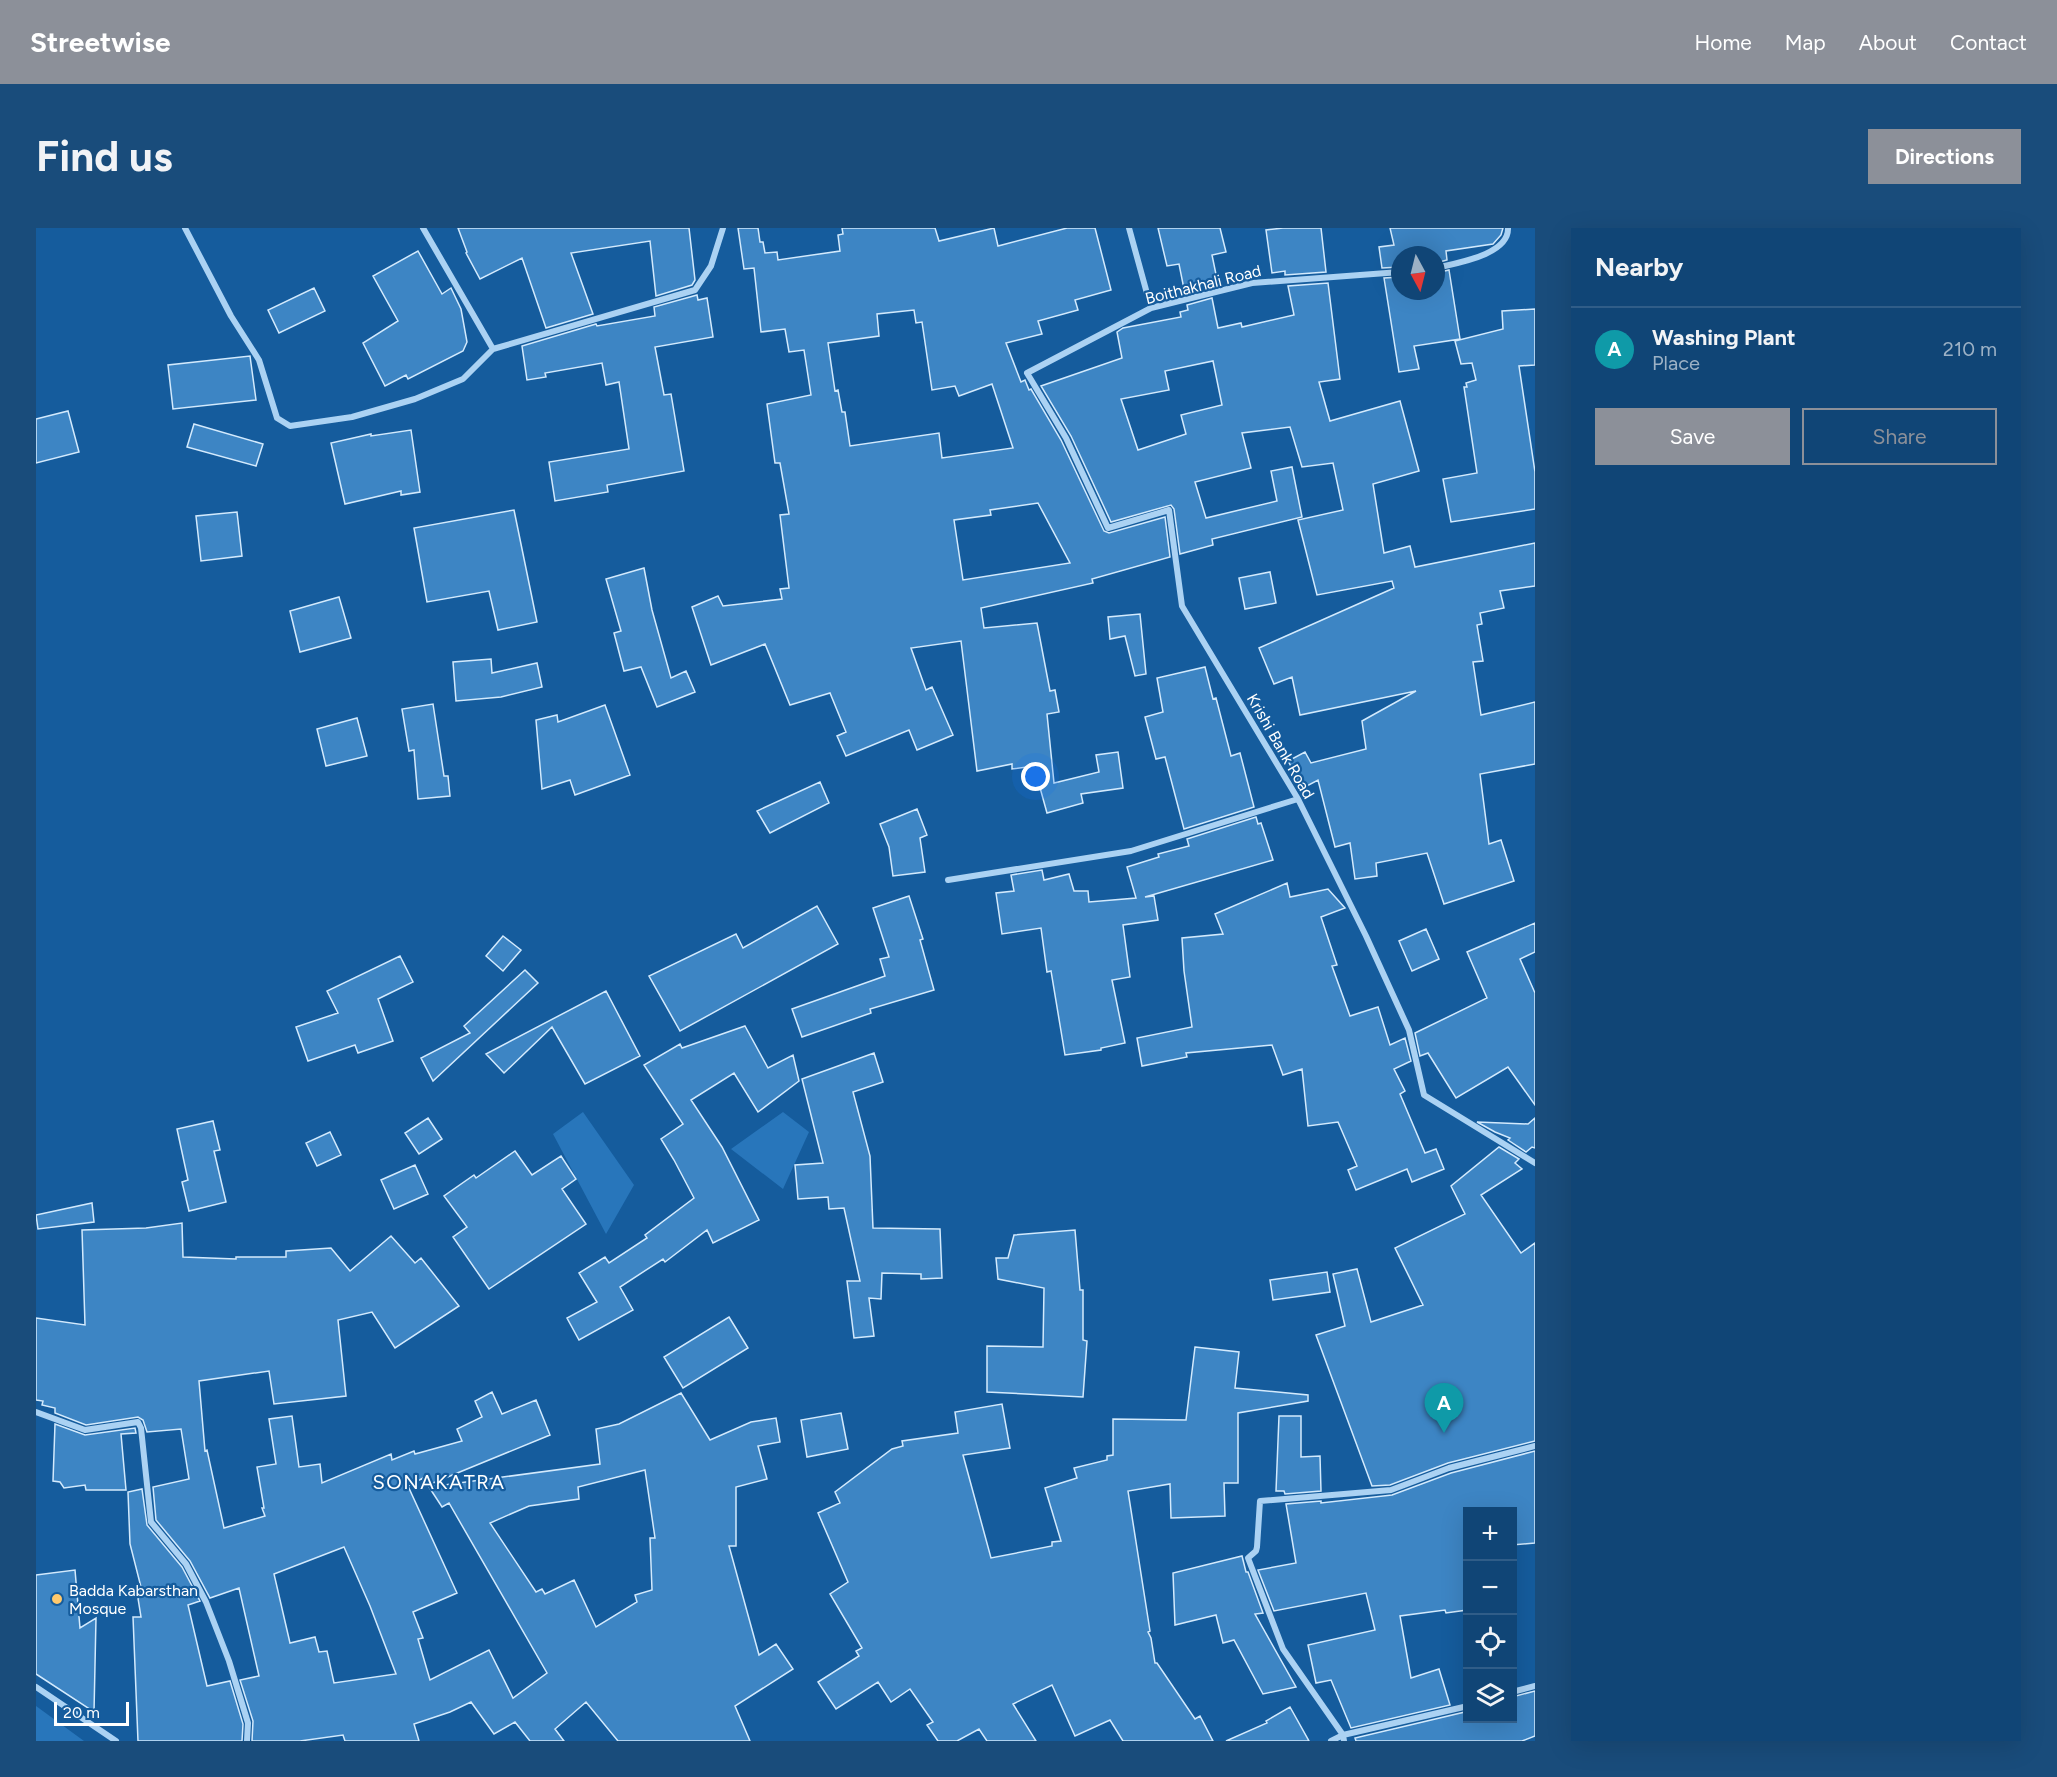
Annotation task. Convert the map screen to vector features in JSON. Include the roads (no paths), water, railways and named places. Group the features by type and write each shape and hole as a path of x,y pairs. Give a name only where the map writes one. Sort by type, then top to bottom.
{"street":[{"path":"185,228 231,316 259,360 277,418 290,426 352,417 416,399 463,379 493,349 695,290 711,266 723,228"},
{"path":"423,228 493,349"},
{"path":"1129,228 1151,309"},
{"path":"1445,266 1482,256 1504,241 1508,228"},
{"name":"Boithakhali Road","path":"1027,373 1151,309 1252,283 1391,273"},
{"name":"Krishi Bank Road","path":"1027,373 1066,438 1108,528 1169,510 1182,606 1298,799 1366,936 1409,1030 1424,1095 1535,1163"},
{"path":"948,880 1131,851 1298,799"},
{"path":"36,1412 85,1430 138,1422 141,1428 151,1522 186,1564 206,1602 248,1723 248,1741"},
{"path":"1343,1738 1283,1649 1248,1558 1257,1547 1260,1501 1391,1490 1449,1468 1535,1446"},
{"path":"1517,1691 1535,1686"},
{"path":"36,1687 116,1741"},
{"path":"1331,1741 1463,1707"}],"place":[{"name":"Washing Plant","path":"1444,1433"},
{"name":"Badda Kabarsthan Mosque","path":"57,1599"}],"district":[{"name":"SONAKATRA","path":"439,1482"}]}
